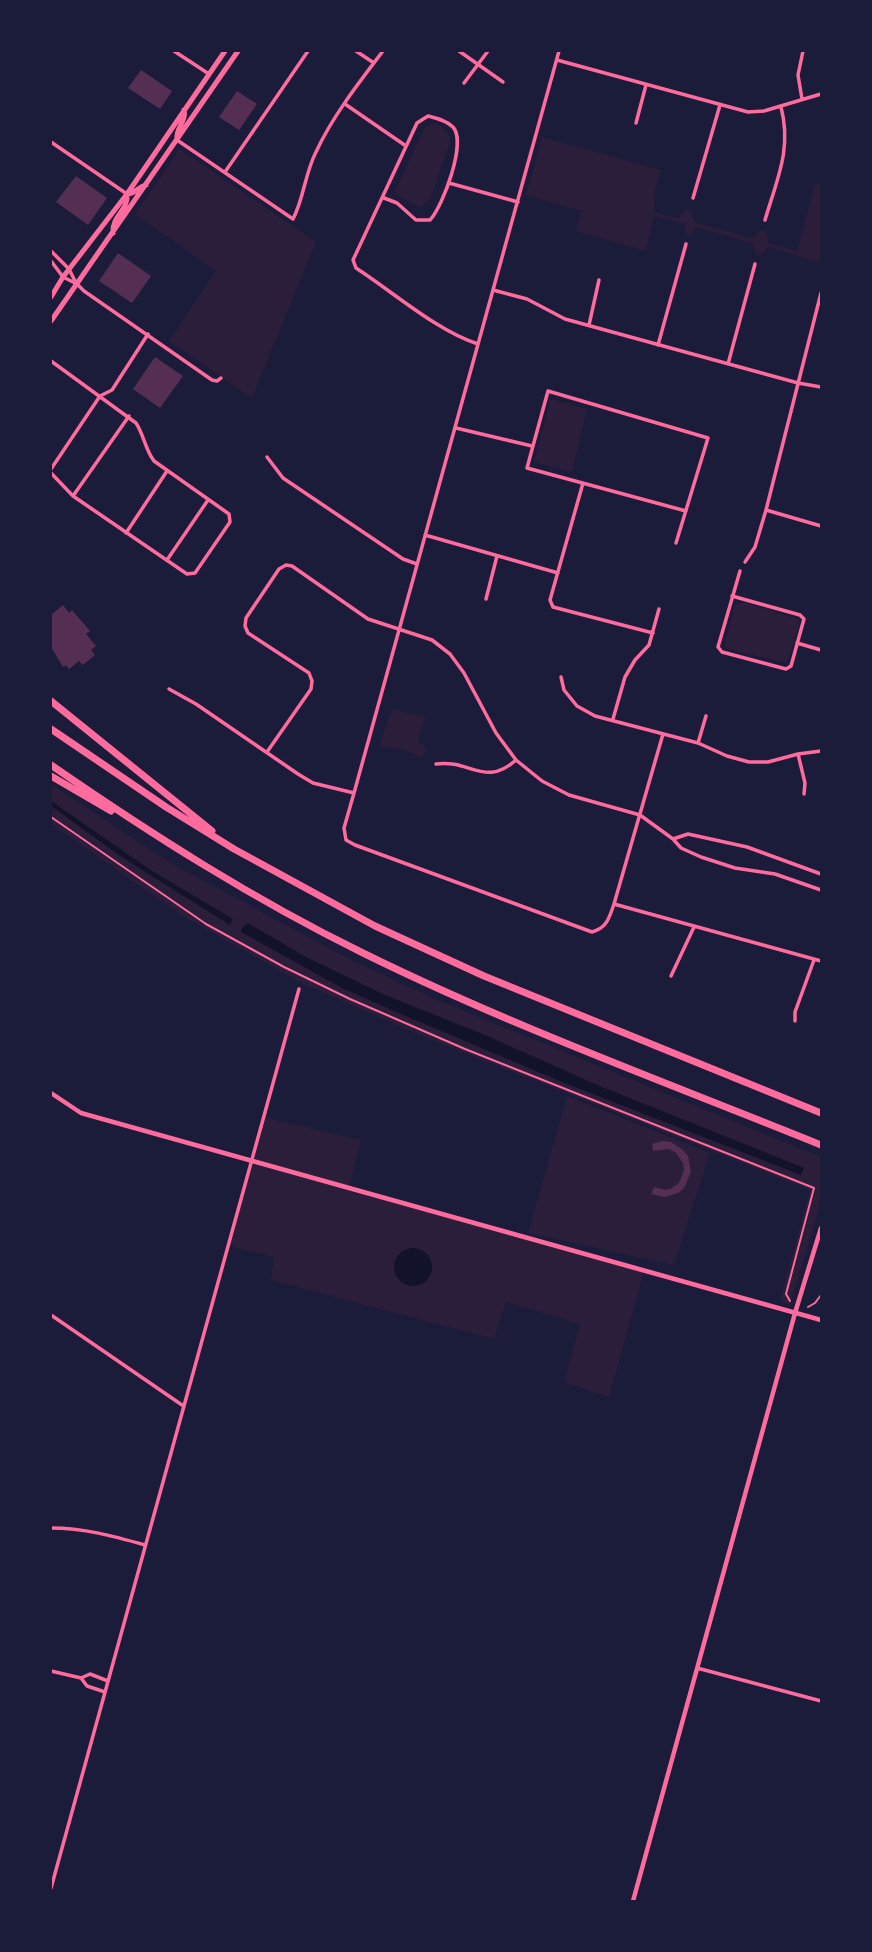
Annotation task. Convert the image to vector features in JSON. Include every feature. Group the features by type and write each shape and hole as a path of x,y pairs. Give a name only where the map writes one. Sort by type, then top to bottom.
{"highway":[{"path":"51,701 234,849"},
{"path":"51,729 166,807 339,908 448,960 821,1113"},
{"path":"51,765 150,832"},
{"path":"51,776 253,895 411,975 509,1018 821,1145"}],"main road":[{"path":"51,297 63,277 127,194 225,51"},
{"path":"232,51 232,60"},
{"path":"51,321 238,51"},
{"path":"177,140 177,132 185,118 184,110"},
{"path":"127,194 146,185"},
{"path":"113,233 113,224 127,204 127,194"}],"street":[{"path":"174,51 209,74"},
{"path":"225,172 308,51"},
{"path":"356,51 374,63"},
{"path":"177,140 293,219 299,209 307,173 317,149 383,51"},
{"path":"459,51 503,82"},
{"path":"464,83 488,51"},
{"path":"559,51 344,828 346,840 592,932 601,930 608,923 663,734"},
{"path":"802,99 798,75 803,51"},
{"path":"557,60 748,112 781,107 821,94"},
{"path":"636,123 646,85"},
{"path":"345,104 406,146"},
{"path":"693,198 720,105"},
{"path":"765,220 785,149 786,124 781,107"},
{"path":"384,198 397,203 416,220 430,220 437,212 449,183 458,139 454,128 439,118 428,116 417,123 353,260 356,268 454,334 478,344"},
{"path":"51,142 127,194"},
{"path":"449,183 518,202"},
{"path":"658,345 686,244"},
{"path":"51,251 69,269 76,283"},
{"path":"51,261 63,277 76,283 212,380 221,378"},
{"path":"728,364 755,264"},
{"path":"589,326 599,280"},
{"path":"493,290 527,299 554,315 589,326 821,387"},
{"path":"745,562 755,547 766,510 821,293"},
{"path":"51,361 100,396 129,416 144,433 149,454 167,471 229,514 230,522 195,573 187,574 73,496 51,471 100,396 112,390 148,334"},
{"path":"677,543 708,438 548,391 527,468 686,511"},
{"path":"73,496 129,416"},
{"path":"456,428 532,446"},
{"path":"267,457 283,478 403,559 417,564"},
{"path":"126,533 167,471"},
{"path":"583,483 550,600 553,607 653,633"},
{"path":"167,560 208,500"},
{"path":"766,510 821,526"},
{"path":"425,535 558,573"},
{"path":"486,600 497,555"},
{"path":"267,752 311,690 312,681 309,673 248,633 244,626 246,618 279,569 286,565 292,566 368,619 432,640 450,654 464,673 496,733 516,760 542,781 569,795 640,815 674,839 681,848 701,857 735,868 775,874 821,890"},
{"path":"732,596 800,615 804,619 791,666 786,670 722,652 718,647 732,596 740,571"},
{"path":"612,719 625,677 635,660 649,645 659,609"},
{"path":"797,643 821,650"},
{"path":"561,677 564,690 577,706 596,716 698,743 727,756 749,762 768,762 821,751"},
{"path":"169,689 313,783 354,793"},
{"path":"698,743 706,716"},
{"path":"798,754 805,783 804,794"},
{"path":"436,764 446,762 492,774 506,769 516,760"},
{"path":"674,839 688,834 747,847 821,874"},
{"path":"614,904 821,961"},
{"path":"671,976 694,927"},
{"path":"795,1021 814,960"},
{"path":"51,1888 299,989"},
{"path":"51,1093 80,1113 251,1163 821,1320"},
{"path":"633,1901 795,1313 821,1228"},
{"path":"51,1315 183,1406"},
{"path":"51,1528 103,1533 145,1545"},
{"path":"697,1668 821,1701"},
{"path":"51,1671 81,1678 90,1674 108,1681"},
{"path":"81,1678 87,1686 105,1692"}],"path":[{"path":"51,817 206,924 284,967 445,1041 814,1188 786,1294 790,1301"},
{"path":"808,1307 821,1295"}],"shaded area":[{"path":"434,123 441,126 450,137 449,145 430,200 420,207 399,197 395,191 425,127"},
{"path":"542,137 661,170 655,190 654,212 678,218 686,209 691,211 694,222 753,238 760,230 766,232 769,243 797,251 815,184 821,184 821,263 768,247 762,255 755,253 753,243 695,227 692,236 685,234 684,224 654,216 646,251 576,231 581,211 526,195"},
{"path":"180,149 316,242 252,398 169,341 216,271 135,214"},
{"path":"551,399 587,409 572,472 534,462"},
{"path":"743,602 798,619 800,622 788,660 784,662 727,649 724,645 735,605"},
{"path":"392,709 426,717 418,739 427,751 420,758 408,751 379,746"},
{"path":"51,784 169,862 353,961 435,999 821,1157 821,1202 790,1305 780,1301 810,1190 415,1033 302,983 181,915 51,824"},
{"path":"51,801 152,871 233,919 230,925 123,858 51,806"},
{"path":"248,923 304,956 385,995 485,1035 602,1087 804,1168 801,1175 562,1082 342,988 241,932"},
{"path":"567,1096 710,1153 674,1265 528,1233"},
{"path":"266,1118 361,1140 349,1189 644,1272 609,1397 564,1382 580,1324 506,1302 494,1339 271,1280 274,1257 230,1246"},
{"path":"413,1248 426,1254 432,1267 426,1280 413,1286 400,1280 394,1267 400,1254"}],"building":[{"path":"141,70 172,91 160,109 128,88"},
{"path":"237,91 257,104 239,130 219,117"},
{"path":"76,176 107,198 88,225 56,202"},
{"path":"118,253 151,276 132,303 99,281"},
{"path":"155,357 183,376 160,408 133,389"},
{"path":"63,605 69,613 72,610 90,631 86,634 96,646 91,650 95,655 83,665 79,661 69,669 66,665 63,667 51,647 51,615"},
{"path":"671,1142 683,1150 688,1156 691,1172 684,1188 664,1197 651,1194 654,1187 666,1190 672,1188 679,1183 684,1170 676,1153 669,1149 653,1151 652,1144"}]}
